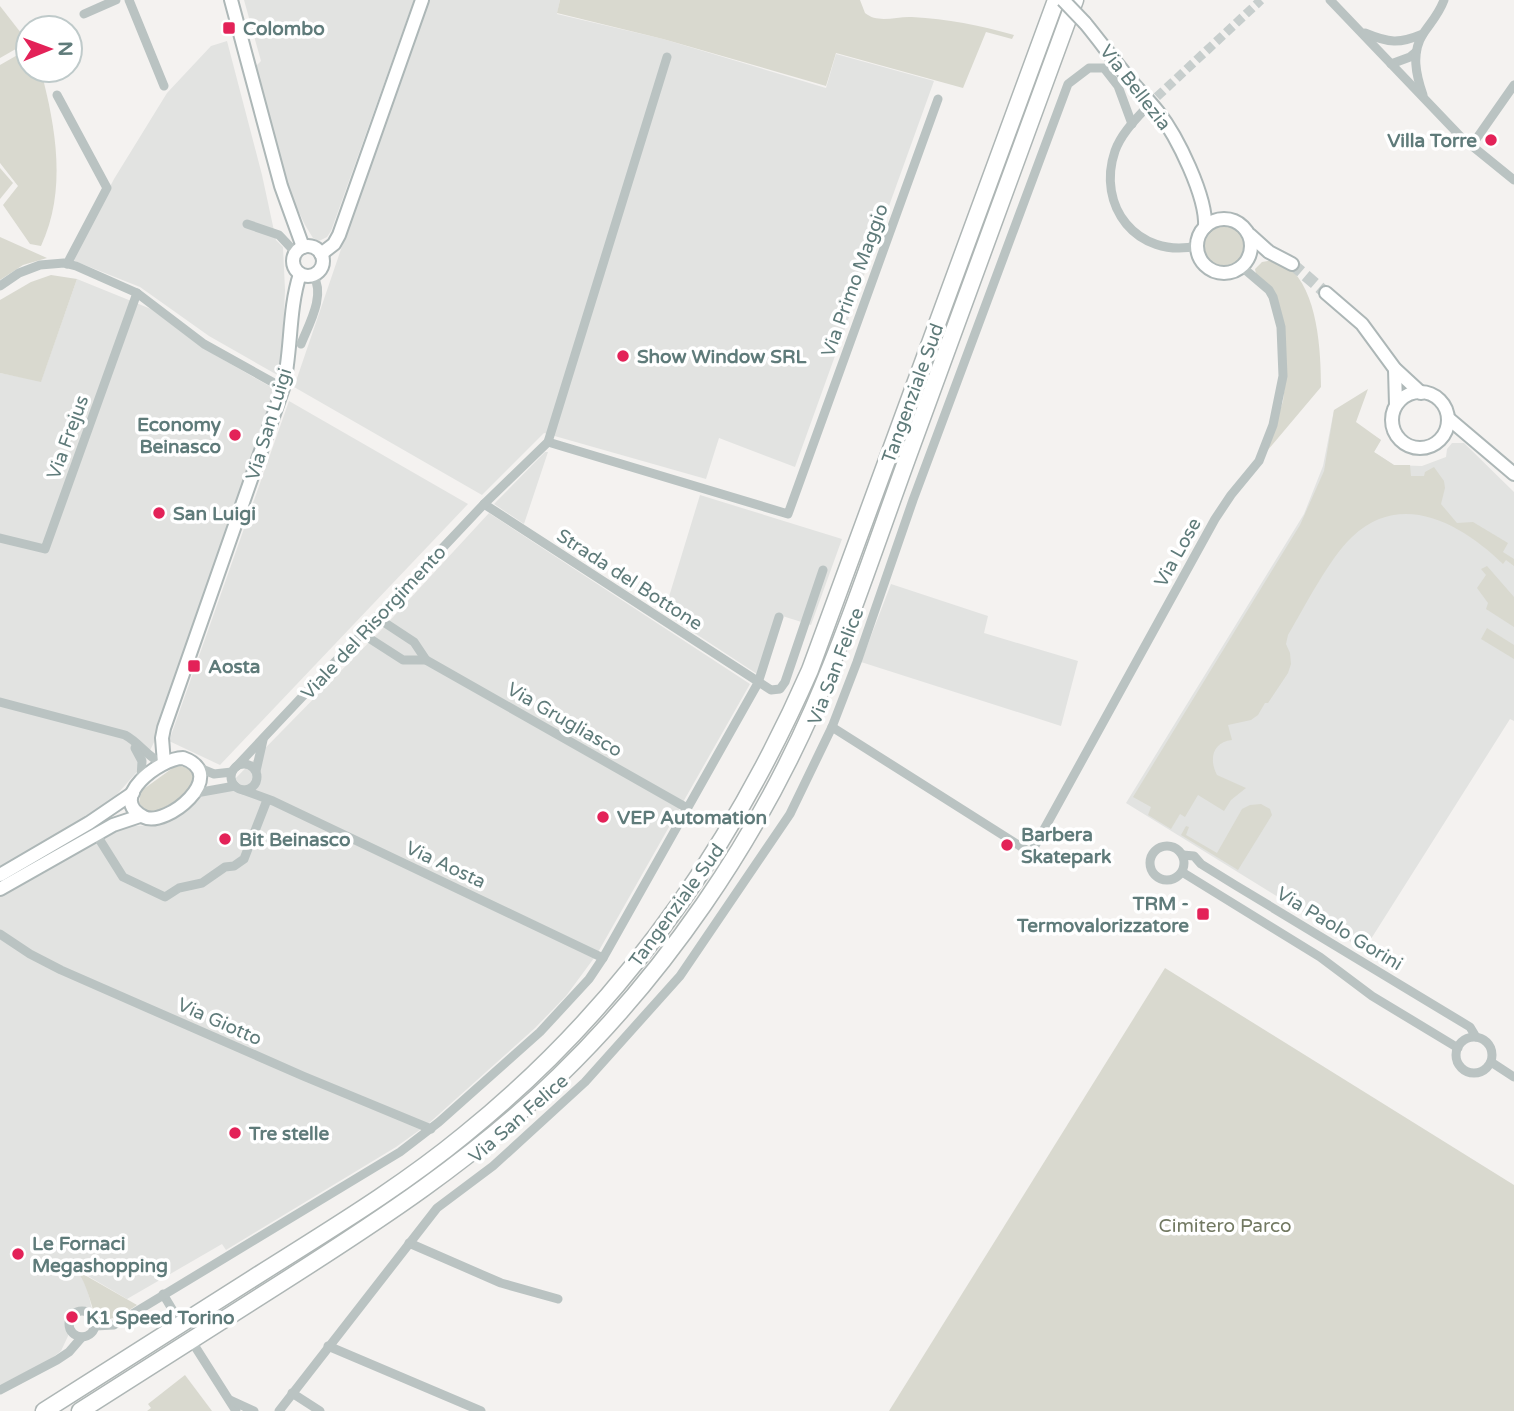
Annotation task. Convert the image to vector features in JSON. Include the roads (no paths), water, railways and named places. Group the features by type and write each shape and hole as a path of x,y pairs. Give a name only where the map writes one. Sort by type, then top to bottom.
{"highway":[{"name":"Tangenziale Sud","path":"44,1411 374,1203 465,1134 520,1087 573,1034 634,965 677,908 745,802 784,728 810,670 1056,0"},
{"name":"Tangenziale Sud","path":"80,1411 385,1217 471,1154 533,1100 587,1047 645,982 698,912 760,815 794,749 826,677 1075,0"}],"street":[{"path":"84,14 116,0"},
{"path":"130,0 163,86"},
{"name":"Via San Luigi","path":"231,0 299,250 293,264 318,284 318,295 302,344"},
{"name":"Via San Luigi","path":"163,763 164,728 283,388 287,372 293,297 307,275 321,267 321,254 334,244 339,234 422,0"},
{"name":"Via Bellezia","path":"1063,0 1159,112 1176,138 1204,210 1205,227"},
{"path":"1330,0 1423,98 1472,145 1514,180"},
{"path":"1423,98 1417,77 1416,52 1423,34 1440,12 1444,0"},
{"path":"1359,30 1384,40 1403,42 1423,34"},
{"path":"1391,64 1403,42"},
{"path":"1391,64 1416,52"},
{"path":"484,504 548,442 667,57"},
{"name":"Via San Felice","path":"269,1411 281,1408 437,1208 493,1166 586,1082 680,976 790,814 832,727 913,500 1068,84 1089,68 1104,68 1118,86 1132,124"},
{"path":"1472,145 1514,85"},
{"path":"57,95 107,188 72,265"},
{"name":"Via Primo Maggio","path":"548,442 788,514 938,99"},
{"path":"1147,107 1116,148 1111,167 1113,198 1122,218 1136,235 1160,247 1178,249 1197,246 1205,227 1217,220 1226,219"},
{"name":"Via Bellezia","path":"1195,184 1213,208 1226,219 1243,227 1259,245 1287,262 1257,260 1235,272 1216,273 1203,263 1197,246"},
{"path":"247,224 279,235 299,250 313,247 321,254"},
{"path":"1243,266 1251,253 1249,234"},
{"path":"0,286 30,268 50,263 72,265 136,293 204,344 283,388"},
{"name":"Via Lose","path":"832,727 1031,853 1215,519 1259,461 1273,425 1283,376 1281,327 1269,290 1243,266"},
{"name":"Via Frejus","path":"0,538 45,549 136,293"},
{"path":"1326,293 1362,324 1395,369 1421,393"},
{"path":"1395,369 1396,405 1392,422 1394,431 1406,445 1423,448 1431,446 1442,438 1448,418"},
{"path":"1396,405 1408,395 1433,395 1440,401 1448,418 1514,474"},
{"path":"1442,438 1470,439"},
{"name":"Viale del Risorgimento","path":"234,769 484,504"},
{"name":"Strada del Bottone","path":"484,504 758,683"},
{"path":"758,683 771,690 783,687 823,570"},
{"name":"Via Grugliasco","path":"376,617 414,642 426,660 687,808"},
{"path":"94,1326 114,1325 400,1152 431,1129 540,1032 571,1000 603,958 758,683 779,617"},
{"name":"Via Grugliasco","path":"361,633 403,660 426,660"},
{"path":"0,702 125,736 140,745 150,757 163,763"},
{"path":"164,728 169,744 195,766 214,774 247,764 256,775"},
{"path":"125,736 140,754 141,779"},
{"path":"196,793 250,788 256,775 262,740"},
{"path":"140,816 133,806 134,787 163,763 183,758"},
{"path":"0,889 16,873 89,833 140,816 149,819 162,817 196,793 201,778 195,766"},
{"path":"234,769 232,780 239,788"},
{"name":"Via Aosta","path":"256,775 270,800"},
{"name":"Via Aosta","path":"239,788 270,800 603,958"},
{"path":"89,833 133,793"},
{"path":"89,833 123,877 165,897 179,888 202,883 225,867 234,866 244,859 270,800"},
{"path":"1164,845 1175,847 1183,855 1182,872 1171,880 1161,879 1151,869 1150,860 1155,850 1164,845"},
{"name":"Via Paolo Gorini","path":"1182,872 1320,957 1372,996 1458,1048 1457,1060 1468,1072 1483,1071 1491,1062 1490,1046 1476,1037 1470,1027 1235,886 1201,864 1194,856 1183,855"},
{"path":"0,875 16,873"},
{"name":"Via Giotto","path":"0,934 61,970 431,1129"},
{"path":"1458,1048 1464,1040 1476,1037"},
{"name":"Via Paolo Gorini","path":"1491,1062 1514,1077"},
{"path":"409,1243 501,1283 558,1299"},
{"path":"163,1294 175,1314"},
{"path":"0,1390 62,1356 82,1337 90,1334 94,1326 92,1316 83,1312 72,1317 70,1336 62,1356"},
{"path":"70,1327 74,1334 82,1337"},
{"path":"328,1346 481,1411"},
{"path":"196,1348 236,1411"},
{"path":"292,1393 320,1411"},
{"path":"229,1399 242,1411"},
{"path":"229,1399 254,1411"}],"tunnel":[{"path":"1147,106 1261,0"},
{"path":"1292,264 1326,293"}],"place":[{"name":"Colombo","path":"229,28"},
{"name":"Villa Torre","path":"1491,140"},
{"name":"Show Window SRL","path":"623,356"},
{"name":"Economy Beinasco","path":"235,435"},
{"name":"San Luigi","path":"159,513"},
{"name":"Aosta","path":"194,666"},
{"name":"VEP Automation","path":"603,817"},
{"name":"Bit Beinasco","path":"225,839"},
{"name":"Barbera Skatepark","path":"1007,845"},
{"name":"TRM - Termovalorizzatore","path":"1203,914"},
{"name":"Tre stelle","path":"235,1133"},
{"name":"Le Fornaci Megashopping","path":"18,1254"},
{"name":"K1 Speed Torino","path":"72,1317"}],"park label":[{"name":"Cimitero Parco","path":"1225,1225"}]}
